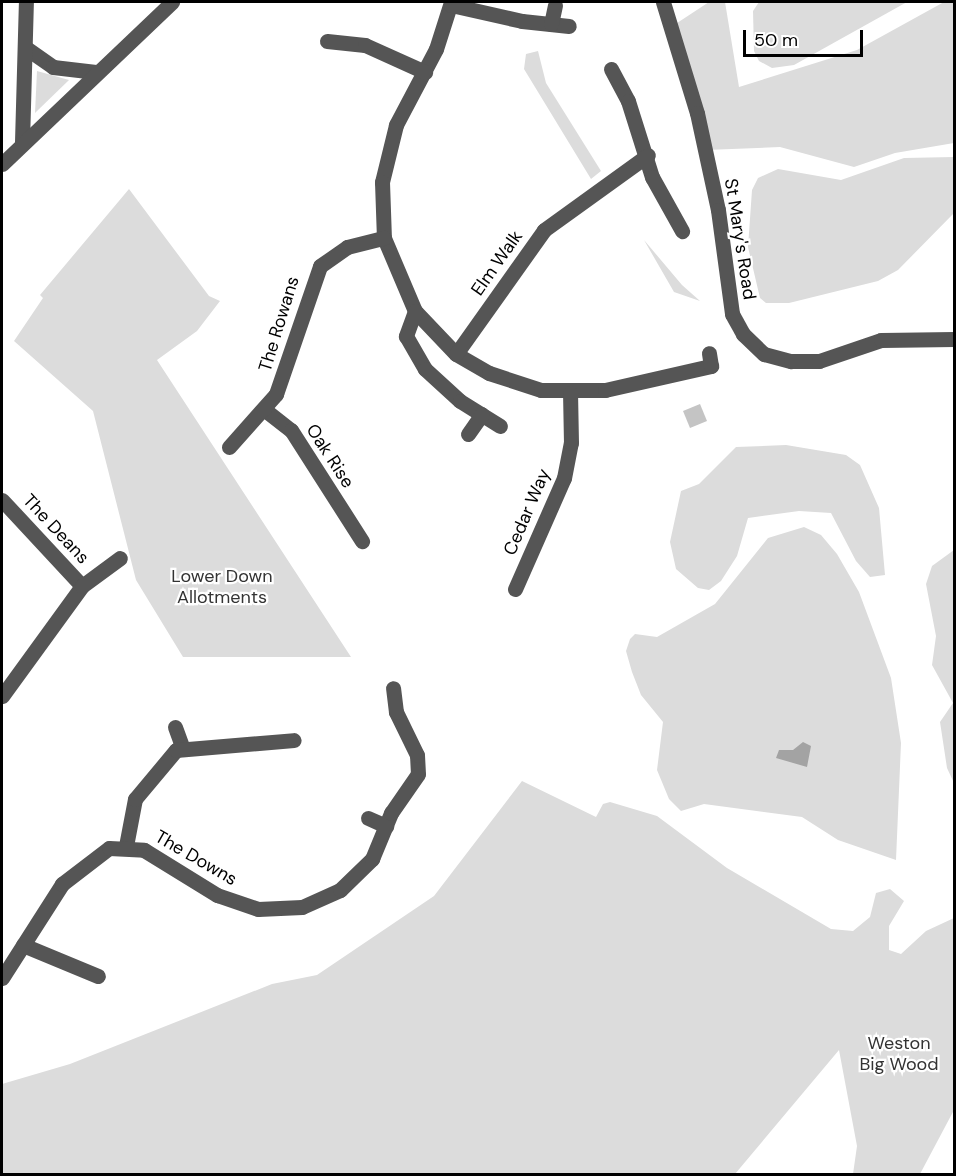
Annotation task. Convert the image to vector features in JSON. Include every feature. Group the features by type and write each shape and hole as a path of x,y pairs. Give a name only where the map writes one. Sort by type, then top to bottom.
{"street":[{"path":"22,142 26,2"},
{"path":"2,164 22,142 172,2"},
{"name":"St Mary's Road","path":"663,2 697,113 718,210 732,314 743,333 764,354 791,361 819,361 881,340 954,339"},
{"path":"569,26 451,3 424,72 400,115 385,159 384,238 416,311 456,354 516,384 570,393 605,390 711,366 709,353"},
{"path":"551,24 555,5"},
{"path":"327,41 344,37 375,48 424,72"},
{"path":"26,48 53,67 96,72"},
{"path":"611,69 648,155 652,177 682,231"},
{"name":"Elm Walk","path":"456,354 544,230 583,211 648,155"},
{"name":"The Rowans","path":"229,447 265,410 290,362 318,269 347,246 384,238"},
{"path":"416,311 407,331 408,344 429,374 500,426"},
{"name":"Cedar Way","path":"515,589 515,571 564,478 571,442 570,393"},
{"name":"Oak Rise","path":"265,410 291,430 361,531"},
{"path":"468,434 482,414"},
{"name":"The Deans","path":"2,500 82,586"},
{"name":"The Deans","path":"2,696 82,586 120,558"},
{"name":"The Downs","path":"2,978 46,904 75,870 109,848 126,846 150,853 233,903 258,909 290,909 316,903 353,881 372,859 386,826 419,771 391,697"},
{"path":"176,727 182,746 286,745"},
{"name":"The Downs","path":"126,846 135,799 182,746"},
{"path":"368,818 386,826"},
{"path":"22,945 91,973 82,986"}],"green space":[{"path":"709,2 725,2 739,87 857,50 944,2 954,2 954,143 895,153 854,167 780,147 706,150 671,27"},
{"path":"759,2 907,2 794,65 772,68 759,61 754,51 753,11"},
{"path":"538,51 546,83 601,171 591,179 524,69 526,54"},
{"path":"37,71 69,80 35,113"},
{"path":"954,157 954,213 898,270 878,281 789,303 766,303 760,298 748,247 752,190 758,178 778,169 841,180 904,158"},
{"name":"Lower Down Allotments","path":"129,189 209,296 220,301 197,331 157,360 351,657 183,657 136,580 93,411 14,341 43,298 40,295"},
{"path":"644,240 682,285 700,301 674,292"},
{"path":"786,445 846,455 860,465 879,508 885,575 870,577 856,561 831,513 799,511 748,518 737,556 721,581 709,590 698,588 676,569 670,542 681,491 699,484 736,447"},
{"path":"804,527 821,535 837,554 859,592 891,678 901,743 896,860 838,840 802,817 704,804 681,811 669,799 657,770 663,722 641,695 626,651 630,639 635,634 657,637 715,604 768,538"},
{"path":"954,550 954,783 947,768 940,722 953,703 932,665 936,636 926,584 932,566"},
{"name":"Weston Big Wood","path":"522,781 596,817 603,804 610,802 657,816 727,868 831,929 853,931 870,917 876,893 890,889 904,901 889,926 889,950 901,954 926,931 954,918 954,1110 920,1174 853,1174 857,1146 839,1050 735,1174 2,1174 2,1084 70,1064 272,984 317,975 434,896"}],"shaded area":[{"path":"803,742 811,746 807,767 776,758 779,750 793,750"}],"building":[{"path":"700,404 707,421 690,428 683,411"}]}
